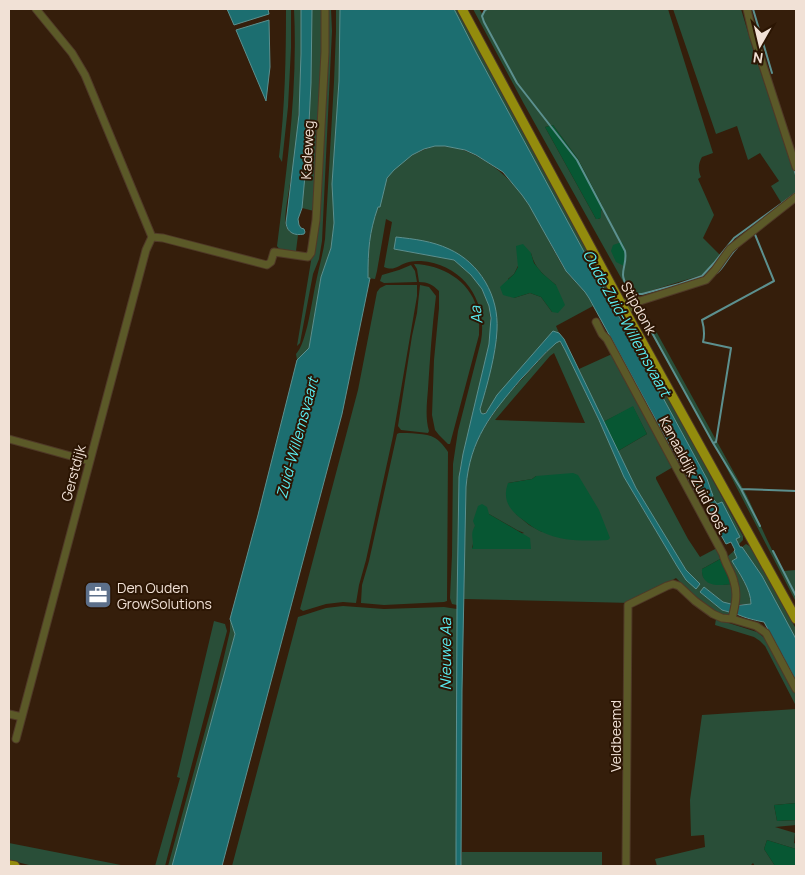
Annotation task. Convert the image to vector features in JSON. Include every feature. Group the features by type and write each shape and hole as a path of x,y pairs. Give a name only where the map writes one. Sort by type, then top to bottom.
{"main road":[{"name":"Stipdonk","path":"462,9 623,307 796,619"},
{"path":"9,864 15,866"}],"street":[{"path":"36,9 72,54 85,75 152,237"},
{"name":"Kadeweg","path":"152,237 164,238 266,265 271,262 274,252 308,257 311,253 316,210 325,52 325,9"},
{"path":"747,9 753,34 796,167"},
{"path":"623,307 634,300 640,300 706,280 730,249 796,197"},
{"name":"Gerstdijk","path":"16,739 146,250 152,237"},
{"name":"Kanaaldijk Zuid Oost","path":"596,322 723,554 734,581 736,595 734,612"},
{"path":"9,439 90,460"},
{"name":"Veldbeemd","path":"626,866 628,605 672,584 679,586 713,614 722,618 734,612"},
{"path":"734,612 766,633 796,690"},
{"path":"9,714 22,717"}],"green space":[{"path":"286,9 291,9 291,48 288,107 282,162 279,157 285,83"},
{"path":"294,9 301,9 302,47 296,143 285,221 290,232 298,235 296,251 293,253 280,250 277,246 293,98"},
{"path":"312,9 322,9 321,82 314,211 302,208 311,84"},
{"path":"327,9 331,9 332,31 322,241 319,259 313,274 300,343 297,346 312,255"},
{"path":"336,9 340,9 339,81 332,184 334,223 331,248 321,277 309,348 297,360 296,354 300,348 309,320 325,239"},
{"path":"454,9 459,9 743,536 743,540 739,544 735,539 740,537 721,502 717,504 712,496 707,479"},
{"path":"473,9 479,9 483,15 485,9 668,9 713,153 702,157 699,165 701,177 698,179 714,215 703,238 722,257 707,273 636,295 630,294","holes":["553,125 578,159 603,207 599,219 596,219 545,127"]},
{"path":"673,9 741,9 796,177 796,194 782,204 771,186 779,181 760,153 748,160 737,126 716,134"},
{"path":"553,125 578,159 603,207 601,218 596,219 545,127"},
{"path":"435,146 449,147 473,154 500,172 513,184 532,210 565,270 586,293 593,306 556,326 559,333 553,331 483,414 480,409 495,350 497,331 484,279 467,260 448,249 427,242 396,237 394,249 454,260 471,275 482,289 489,306 491,328 489,344 459,473 457,605 452,604 450,598 453,464 458,431 481,341 482,326 480,312 476,299 469,287 449,269 421,261 406,263 391,269 384,267 392,222 386,219 375,279 368,278 371,233 387,179 401,162","holes":["531,253 540,271 556,285 552,312 541,297 530,293 514,298 508,279"]},
{"path":"622,242 625,251 624,266 616,262 611,251 613,245"},
{"path":"523,244 531,253 534,263 542,273 556,285 565,305 558,313 552,312 541,297 530,293 514,298 503,295 500,287 514,274 518,267 516,246"},
{"path":"414,264 435,267 453,276 468,289 478,311 479,335 450,444 435,430 432,415 439,291 430,284 419,282 417,269"},
{"path":"411,265 415,271 417,282 384,283 380,281 382,275"},
{"path":"386,285 417,285 417,296 393,436 356,603 326,604 303,611 300,609 358,390 377,292"},
{"path":"420,285 429,287 436,296 427,405 428,433 401,430 398,426"},
{"path":"641,304 747,496 784,571 796,570 796,602 711,438 636,307"},
{"path":"559,341 565,350 635,496 677,566 686,580 700,584 686,570 673,550 636,488 618,451 647,434 633,407 603,422 579,369 612,354 673,467 656,477 656,479 688,539 700,557 717,548 722,558 702,569 703,577 719,585 731,584 734,592 732,606 723,602 704,587 700,592 722,610 729,612 729,614 715,612 693,595 676,578 632,603 464,599 466,487 471,456 481,432 503,400 554,344","holes":["554,353 585,423 495,420 550,356","536,476 542,532 529,525 516,514 508,483 532,479","489,514 524,533 472,548 475,526"]},
{"path":"633,406 647,434 618,451 603,422"},
{"path":"397,434 432,436 441,442 448,452 447,601 444,602 384,605 361,603 362,585"},
{"path":"573,473 578,475 599,510 610,538 608,540 575,540 550,535 527,523 515,513 507,502 508,483 532,479 536,476"},
{"path":"482,504 487,507 489,514 530,538 531,549 472,549 472,532 475,526 473,521 478,506"},
{"path":"746,544 755,553 796,629 796,639 762,576 742,547"},
{"path":"734,551 737,558 732,561 747,587 751,604 738,604 738,585 728,559 728,556"},
{"path":"722,558 731,584 712,584 704,579 702,569"},
{"path":"343,606 384,609 444,607 457,609 456,866 232,866 298,617 326,608"},
{"path":"230,619 235,634 172,866 168,866 216,691 230,631"},
{"path":"716,619 757,632 767,640 796,693 796,706 765,646 754,637 715,625"},
{"path":"214,621 225,624 227,631 165,866 155,866 180,778 177,777"},
{"path":"796,709 796,803 774,805 777,821 796,820 796,825 775,827 795,833 794,843 796,844 796,849 767,840 764,849 775,866 755,866 753,863 750,866 657,866 655,859 705,847 704,835 691,836 690,800 702,715"},
{"path":"796,803 796,820 777,821 774,805"},
{"path":"767,840 796,849 796,866 775,866 764,849"},
{"path":"9,843 126,866 33,866 9,860"},
{"path":"462,852 602,852 602,866 461,866"}],"water":[{"path":"227,9 268,9 269,14 234,25"},
{"path":"301,9 312,9 308,143 302,208 298,219 299,225 305,232 298,235 288,229 286,223 299,115"},
{"name":"Zuid-Willemsvaart","path":"340,9 454,9 707,479 712,497 717,504 722,502 740,537 736,539 740,547 742,547 762,576 796,639 796,681 764,622 747,618 731,611 722,610 700,592 704,587 723,602 732,606 751,604 747,587 732,561 737,558 735,550 731,542 726,544 707,510 712,507 707,499 700,494 697,495 589,298 566,271 529,205 503,172 476,155 465,150 445,146 424,149 412,155 387,178 380,207 378,207 375,216 369,250 368,278 370,278 342,414 222,866 172,866 235,634 230,619 297,360 309,348 321,277 331,248 334,223 332,184 339,81"},
{"path":"269,20 270,67 266,101 236,30"},
{"path":"396,237 436,244 460,255 478,272 491,293 497,317 497,330 491,370 480,409 481,413 486,413 497,395 553,331 559,333 564,339 636,488 686,570 700,584 696,589 686,580 677,566 624,477 565,350 560,341 556,343 521,379 491,416 477,441 468,470 466,487 462,690 461,866 456,866 459,477 489,344 491,318 489,306 482,289 471,275 454,260 394,249"}],"waterway":[{"path":"487,9 482,16 484,22 517,83 577,160 625,251 626,258 623,277 631,294 642,294 702,276 734,238 796,193"},
{"path":"753,9 772,73"},
{"path":"794,168 796,175"},
{"path":"754,232 774,281 702,320 703,342 731,348 716,442 713,443 741,489 760,526"},
{"path":"717,273 737,248"},
{"path":"640,311 713,443"},
{"path":"741,489 796,491"},
{"path":"773,551 796,596"}],"place":[{"name":"Den Ouden GrowSolutions","path":"98,595"}],"water label":[{"name":"Aa","path":"476,315"},
{"name":"Oude Zuid-Willemsvaart","path":"627,323"},
{"name":"Nieuwe Aa","path":"445,654"}]}
